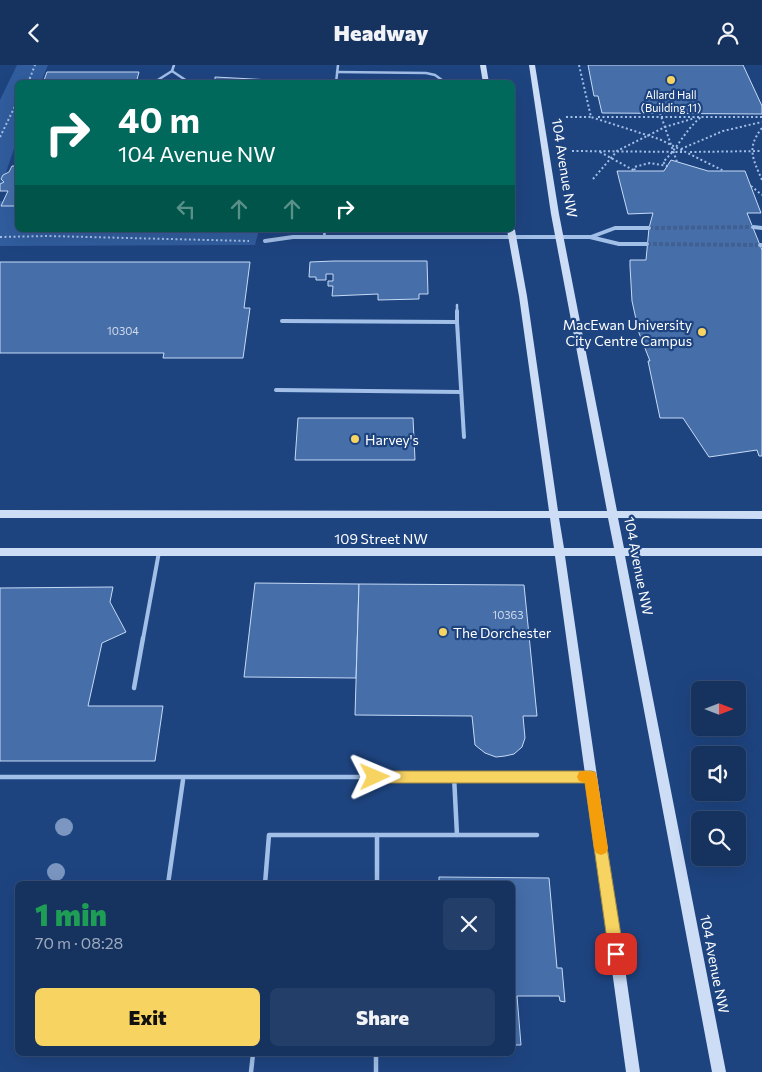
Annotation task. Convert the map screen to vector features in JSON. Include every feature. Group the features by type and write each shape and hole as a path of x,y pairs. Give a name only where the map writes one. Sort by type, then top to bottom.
{"main road":[{"path":"482,65 485,80"},
{"name":"104 Avenue NW","path":"532,65 542,139 560,237 719,1072"},
{"path":"511,233 523,296 633,1072"},
{"name":"109 Street NW","path":"0,514 762,515"},
{"name":"109 Street NW","path":"0,551 762,552"}],"street":[{"path":"753,227 762,228"},
{"path":"590,237 615,228 649,228"},
{"path":"265,241 293,237 511,233 560,237 590,237 619,244 647,244"}],"lane":[{"path":"158,80 172,71 174,65"},
{"path":"336,80 338,65"},
{"path":"172,71 186,80"},
{"path":"337,72 426,73 435,75 441,80"},
{"path":"324,237 325,232"},
{"path":"457,305 464,437"},
{"path":"282,321 457,322"},
{"path":"276,390 461,391"},
{"path":"134,688 159,552"},
{"path":"454,776 457,835"},
{"path":"0,777 183,779 454,776 591,777"},
{"path":"168,881 183,779"},
{"path":"265,881 269,835 537,835"},
{"path":"377,835 377,881"},
{"path":"251,1072 253,1056"},
{"path":"376,1056 376,1072"}],"path":[{"path":"29,80 35,65"},
{"path":"579,65 591,117"},
{"path":"0,137 15,106"},
{"path":"660,113 677,162"},
{"path":"566,117 762,117"},
{"path":"591,117 681,149 724,171"},
{"path":"593,179 616,151 665,127 699,117"},
{"path":"598,151 635,171 634,167 642,164 654,163 667,166 662,162 674,151 689,127 699,117"},
{"path":"681,149 723,131 762,122"},
{"path":"762,128 753,140 751,151 762,180"},
{"path":"572,151 762,151"},
{"path":"750,187 762,195"},
{"path":"0,237 48,236 265,241"}],"shaded area":[{"path":"17,65 48,65 42,80 15,80 15,146 0,190 0,100"},
{"path":"0,201 15,202 15,232 258,232 255,245 0,246"}],"building":[{"name":"Allard Hall (Building 11)","path":"588,65 743,65 762,106 762,114 602,113 598,96 594,96"},
{"path":"47,72 139,72 137,80 44,80"},
{"path":"215,77 276,80 215,80"},
{"path":"671,160 708,171 745,171 761,213 747,213 762,250 762,456 759,456 757,450 709,457 683,418 660,418 648,361 650,361 639,333 632,301 630,266 630,260 646,260 649,228 653,213 628,214 617,171 664,171"},
{"path":"12,166 15,166 15,206 1,206 8,191 0,191 0,184 4,182 1,179 3,175 9,172"},
{"path":"427,261 428,294 419,294 419,299 378,300 378,294 332,296 333,286 328,286 328,281 333,281 333,274 326,274 326,280 316,280 316,277 309,277 310,262"},
{"path":"0,262 250,262 244,308 250,308 243,358 163,358 164,353 0,353"},
{"name":"Harvey's","path":"298,418 413,418 415,460 295,460"},
{"path":"255,583 359,584 356,678 244,677"},
{"name":"The Dorchester","path":"359,584 524,585 537,716 523,716 525,738 522,747 514,754 505,756 496,757 485,753 475,745 472,716 355,715"},
{"path":"113,587 110,602 126,632 102,643 88,706 163,706 155,761 0,761 0,588"},
{"path":"439,877 549,878 557,968 562,968 565,1002 560,1001 559,996 517,996 521,1045 515,1045 515,881 439,881"}],"tunnel":[{"path":"649,228 753,227"},
{"path":"647,244 760,245"}],"slow traffic":[{"path":"584,777 591,777 601,848"}],"place":[{"name":"Allard Hall (Building 11)","path":"671,80"},
{"name":"MacEwan University City Centre Campus","path":"702,332"},
{"name":"Harvey's","path":"355,439"},
{"name":"The Dorchester","path":"443,632"}],"route":[{"path":"375,777 591,777 616,954"}]}
